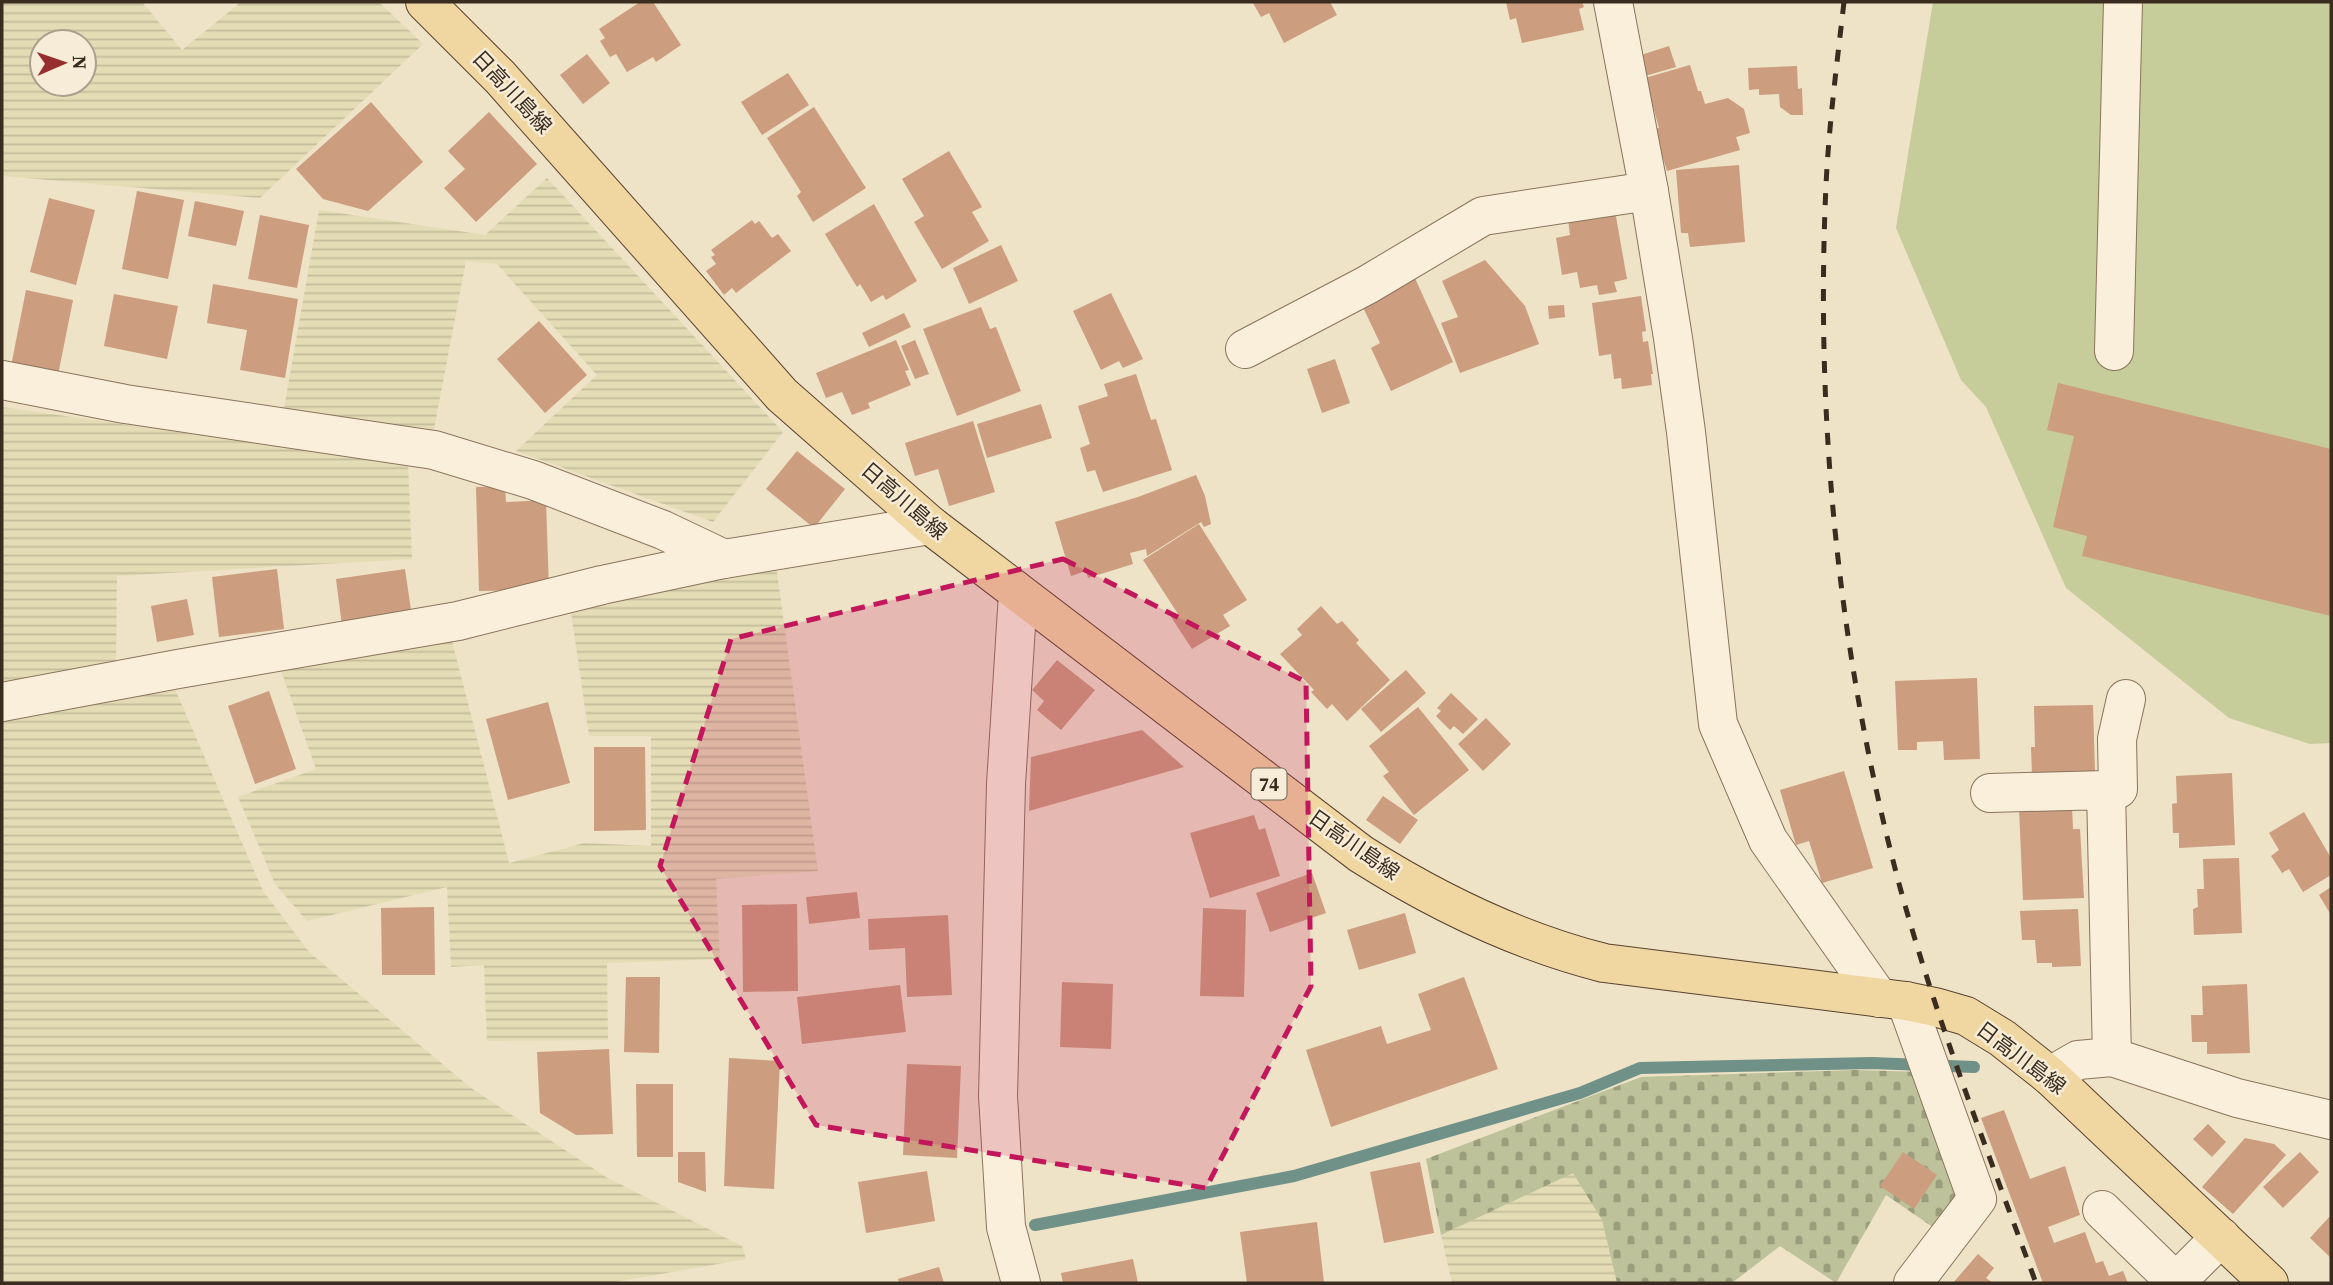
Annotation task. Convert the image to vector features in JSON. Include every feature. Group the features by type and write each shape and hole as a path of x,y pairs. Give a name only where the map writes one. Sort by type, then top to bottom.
{"main road":[{"name":"日高川島線","path":"425,2 500,77 782,395 930,525 1361,854 1403,881 1469,915 1561,952 1604,963 1893,999 1966,1016 2002,1038 2050,1076 2269,1283"}],"street":[{"path":"1613,2 1650,191 1686,432 1718,724 1768,839 1893,999 1977,1199 1913,1283"},
{"path":"2114,351 2123,2"},
{"path":"1245,349 1367,285 1483,216 1650,191"},
{"path":"2,380 125,404 434,450 533,480 663,530 724,559"},
{"path":"2,702 458,621 602,585 724,559 930,525"},
{"path":"1018,594 1006,784 998,1096 1006,1227 1021,1283"},
{"path":"1990,793 2118,789 2117,739 2126,699"},
{"path":"2106,790 2112,1057"},
{"path":"2050,1076 2078,1060 2112,1057 2237,1098 2331,1120"},
{"path":"2102,1210 2176,1282 2221,1237"}],"highlighted area":[{"path":"1063,559 1306,682 1311,986 1206,1188 816,1125 660,866 731,639"}],"shaded area":[{"path":"2,2 142,2 182,50 241,2 379,2 423,44 260,198 2,176"},
{"path":"547,178 783,432 713,522 516,451 597,375 497,264 466,261 433,434 283,414 319,210 485,235"},
{"path":"2,407 408,465 412,559 117,576 116,663 2,687"},
{"path":"776,565 818,871 716,879 720,959 607,963 608,1040 487,1041 484,965 451,967 447,887 307,921 275,884 238,797 316,769 279,665 451,637 509,863 584,843 651,846 651,736 589,736 571,612"},
{"path":"171,680 263,891 309,952 471,1088 606,1177 742,1246 746,1259 610,1283 2,1283 2,715"},
{"path":"1573,1172 1602,1220 1617,1283 1452,1283 1441,1235"}],"green space":[{"path":"1933,2 2331,2 2331,743 2310,744 2229,718 2066,588 1986,407 1961,380 1896,228"},
{"path":"1855,1070 1922,1072 1968,1195 1937,1230 1886,1195 1836,1283 1780,1246 1732,1283 1617,1283 1602,1220 1573,1173 1441,1235 1426,1159 1641,1077"}],"building":[{"path":"640,2 653,2 681,45 656,62 653,57 627,72 616,54 610,57 600,41 605,38 599,29"},
{"path":"1330,2 1337,15 1284,43 1269,13 1261,17 1253,3"},
{"path":"1506,2 1582,2 1584,7 1579,9 1584,30 1522,43 1516,18 1510,20"},
{"path":"1669,46 1676,67 1645,76 1638,56"},
{"path":"587,54 610,83 583,104 560,75"},
{"path":"1690,65 1705,104 1728,98 1744,109 1750,133 1736,137 1740,150 1667,171 1654,129 1659,128 1645,78"},
{"path":"1797,66 1798,89 1802,88 1803,115 1791,115 1780,107 1779,94 1759,95 1759,89 1749,90 1748,68"},
{"path":"788,73 809,105 762,135 741,102"},
{"path":"371,102 423,162 368,211 323,199 296,169"},
{"path":"814,107 866,188 813,222 797,196 801,192 767,138"},
{"path":"489,112 537,164 476,222 444,188 465,169 448,151"},
{"path":"949,151 982,207 972,212 989,241 942,269 914,222 924,216 902,179"},
{"path":"1739,165 1745,242 1690,247 1688,233 1681,233 1676,170"},
{"path":"137,191 184,200 168,279 122,269"},
{"path":"49,198 95,210 76,285 30,272"},
{"path":"195,201 244,211 236,246 188,236"},
{"path":"874,204 917,281 886,300 883,295 871,302 860,284 857,287 825,234"},
{"path":"1615,211 1627,279 1614,282 1617,292 1599,295 1597,285 1580,288 1577,272 1562,275 1556,238 1570,235 1568,219"},
{"path":"260,215 309,225 297,288 248,279"},
{"path":"752,220 755,224 759,221 772,238 778,234 791,251 736,293 732,288 724,295 706,271 716,264 711,257 715,255 711,250"},
{"path":"1001,245 1018,281 969,304 953,268"},
{"path":"1485,260 1525,306 1539,344 1460,373 1441,323 1458,317 1442,281"},
{"path":"1414,276 1453,362 1391,391 1371,348 1380,343 1360,301"},
{"path":"213,284 298,299 285,378 240,370 247,330 207,323"},
{"path":"26,290 73,300 58,375 11,366"},
{"path":"1111,293 1143,359 1123,368 1119,361 1101,370 1073,311"},
{"path":"114,294 178,306 167,359 104,346"},
{"path":"1641,296 1646,331 1642,332 1643,342 1648,341 1652,385 1622,389 1621,378 1614,379 1611,354 1599,356 1592,303"},
{"path":"1564,305 1565,317 1549,319 1548,306"},
{"path":"981,307 990,329 996,327 1021,391 957,416 923,329"},
{"path":"904,313 911,327 869,347 862,333"},
{"path":"539,321 587,375 545,413 497,359"},
{"path":"896,340 909,370 905,371 911,385 868,403 870,408 852,415 842,392 826,398 816,373"},
{"path":"915,340 929,374 915,379 901,346"},
{"path":"1335,359 1350,403 1322,413 1307,369"},
{"path":"1136,374 1151,420 1156,419 1172,470 1103,492 1095,470 1087,472 1080,448 1090,444 1078,406 1108,396 1104,384"},
{"path":"2058,383 2331,449 2331,616 2082,556 2087,536 2053,527 2074,436 2047,430"},
{"path":"1041,404 1052,438 987,458 977,424"},
{"path":"973,421 995,492 949,506 938,469 915,476 905,443"},
{"path":"797,451 845,489 814,528 766,489"},
{"path":"1196,475 1205,496 1211,524 1204,527 1201,522 1147,556 1146,549 1130,553 1133,564 1088,578 1086,571 1071,576 1055,522 1138,497"},
{"path":"505,486 506,502 546,500 549,590 479,591 476,487"},
{"path":"1199,524 1247,600 1223,615 1230,626 1192,649 1171,617 1178,614 1143,560"},
{"path":"277,569 284,629 219,637 212,577"},
{"path":"405,569 412,617 342,626 336,579"},
{"path":"187,599 194,635 157,642 151,606"},
{"path":"1321,606 1337,624 1342,621 1359,640 1356,643 1390,680 1347,721 1332,704 1327,709 1311,692 1314,690 1280,654 1302,635 1297,629"},
{"path":"1057,660 1095,690 1061,730 1037,710 1044,701 1032,690"},
{"path":"1406,670 1426,693 1381,732 1361,709"},
{"path":"1977,678 1980,759 1944,760 1943,741 1917,742 1917,750 1898,750 1895,681"},
{"path":"269,691 296,769 255,784 228,706"},
{"path":"1451,693 1478,719 1463,734 1454,726 1450,730 1436,716 1441,711 1437,708"},
{"path":"548,702 570,783 508,800 486,719"},
{"path":"2093,705 2095,772 2032,774 2031,747 2035,747 2034,706"},
{"path":"1418,707 1469,770 1414,815 1383,776 1389,772 1369,746"},
{"path":"1486,718 1511,744 1483,771 1458,744"},
{"path":"1142,730 1184,767 1029,811 1031,757"},
{"path":"594,747 645,747 646,830 594,831"},
{"path":"1844,771 1873,868 1822,883 1809,841 1796,845 1780,790"},
{"path":"2232,773 2235,845 2179,848 2179,833 2173,833 2172,804 2177,803 2176,776"},
{"path":"1383,796 1418,820 1400,844 1366,820"},
{"path":"2072,806 2073,829 2080,829 2084,898 2023,900 2019,808"},
{"path":"2304,812 2331,858 2331,875 2303,892 2289,869 2282,873 2271,856 2279,850 2269,833"},
{"path":"1254,815 1259,830 1265,828 1280,876 1210,898 1190,833"},
{"path":"2239,858 2242,933 2194,935 2193,909 2198,907 2197,889 2204,889 2203,859"},
{"path":"1312,873 1326,913 1270,932 1256,893"},
{"path":"2331,887 2331,915 2319,895"},
{"path":"857,892 860,918 809,924 806,897"},
{"path":"797,904 798,991 743,992 742,905"},
{"path":"434,907 435,975 382,975 381,908"},
{"path":"1203,908 1246,910 1244,997 1200,996"},
{"path":"2078,909 2081,966 2052,967 2052,963 2037,963 2035,940 2022,940 2020,911"},
{"path":"1405,913 1416,953 1359,970 1347,930"},
{"path":"948,915 952,995 907,997 905,948 869,950 868,919"},
{"path":"626,977 660,977 659,1053 624,1052"},
{"path":"1464,977 1498,1069 1331,1127 1306,1050 1381,1026 1387,1044 1431,1030 1418,994"},
{"path":"1062,982 1113,984 1111,1049 1060,1047"},
{"path":"2247,984 2250,1053 2207,1054 2207,1042 2192,1042 2191,1015 2203,1015 2202,986"},
{"path":"900,985 906,1032 802,1044 797,997"},
{"path":"609,1049 613,1134 576,1135 540,1113 537,1052"},
{"path":"729,1058 780,1061 774,1189 724,1186"},
{"path":"907,1064 961,1066 957,1158 903,1155"},
{"path":"636,1084 673,1084 673,1157 637,1157"},
{"path":"2004,1110 2030,1179 2065,1166 2080,1215 2048,1227 2054,1243 2085,1232 2096,1263 2103,1261 2109,1276 2123,1271 2128,1283 2043,1283 1981,1118"},
{"path":"2208,1124 2226,1142 2212,1157 2193,1139"},
{"path":"2245,1138 2274,1144 2286,1155 2233,1214 2202,1187"},
{"path":"678,1152 705,1152 706,1192 678,1182"},
{"path":"1903,1152 1937,1175 1914,1209 1880,1186"},
{"path":"2300,1152 2319,1172 2283,1208 2263,1187"},
{"path":"1420,1162 1434,1233 1384,1243 1370,1172"},
{"path":"927,1171 935,1221 866,1233 858,1182"},
{"path":"2331,1215 2331,1258 2310,1238"},
{"path":"1317,1222 1324,1283 1247,1283 1240,1232"},
{"path":"1978,1254 1994,1268 1986,1278 1993,1283 1953,1283"},
{"path":"1133,1259 1138,1283 1063,1283 1061,1273"},
{"path":"939,1267 944,1283 899,1283 898,1279"}],"waterway":[{"path":"1035,1225 1294,1176 1580,1093 1640,1068 1872,1063 1974,1067"}],"railway":[{"path":"1844,2 1827,162 1824,363 1836,541 1847,629 1880,805 1915,941 1947,1039 2036,1283"}]}
